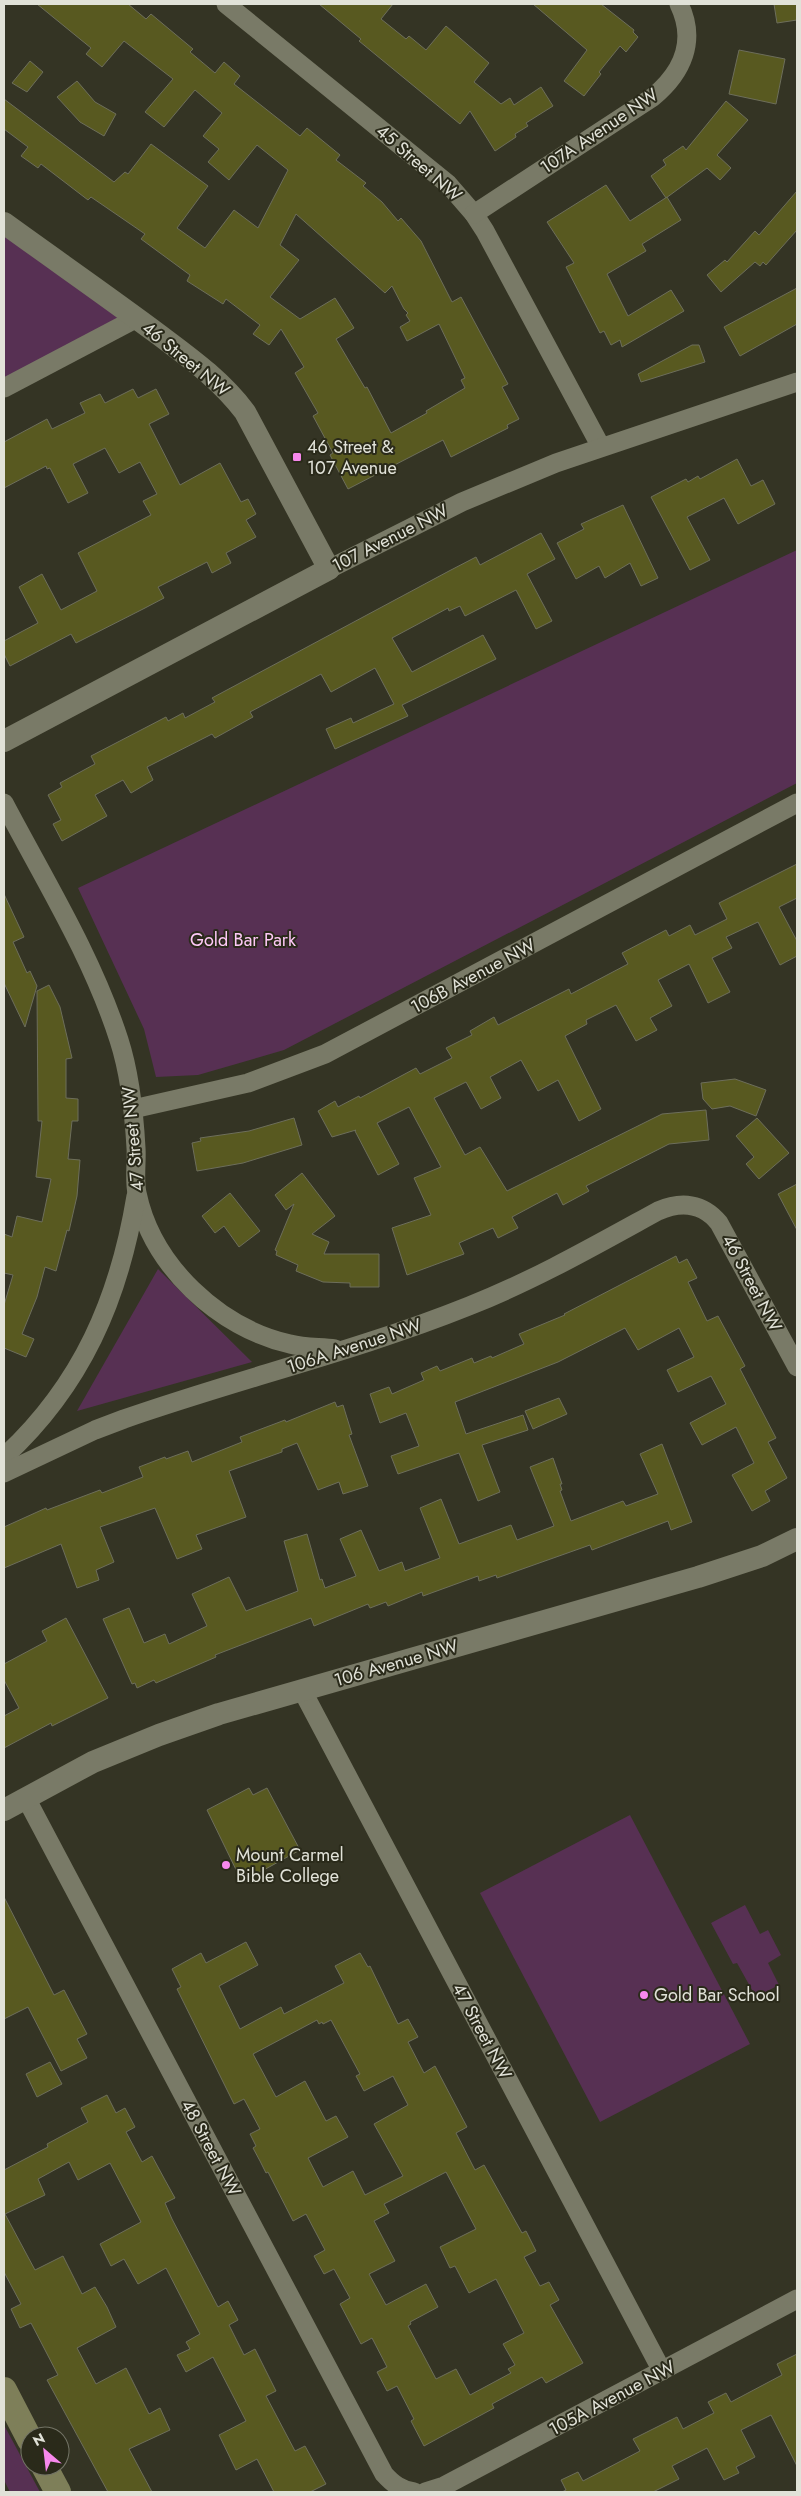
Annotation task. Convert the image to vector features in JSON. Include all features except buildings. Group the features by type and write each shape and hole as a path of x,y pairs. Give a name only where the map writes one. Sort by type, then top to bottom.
{"main road":[{"path":"4,2390 23,2426"},
{"path":"49,2476 58,2492"}],"street":[{"name":"45 Street NW","path":"226,4 448,184 474,214 600,447"},
{"name":"107A Avenue NW","path":"474,214 653,97 666,86 675,75 685,50 685,22 679,4"},
{"name":"46 Street NW","path":"4,223 136,318 206,371 232,394 245,412 329,569"},
{"path":"4,388 136,318"},
{"name":"107 Avenue NW","path":"4,741 329,569 462,502 600,447 797,382"},
{"name":"47 Street NW","path":"4,803 84,952 101,989 120,1043 133,1109 136,1191 145,1220 158,1246 189,1286 216,1310 246,1328 292,1345 344,1349"},
{"name":"106B Avenue NW","path":"133,1109 248,1083 325,1054 797,803"},
{"path":"4,1457 38,1422 59,1395 93,1339 116,1287 131,1224 136,1191"},
{"name":"106A Avenue NW","path":"4,1473 95,1430 124,1419 437,1319 497,1295 668,1206 678,1204 697,1206"},
{"name":"46 Street NW","path":"697,1206 706,1211 719,1223 797,1367"},
{"name":"106 Avenue NW","path":"4,1810 94,1762 159,1735 219,1714 707,1574 762,1556 797,1539"},
{"name":"47 Street NW","path":"302,1690 662,2371"},
{"name":"48 Street NW","path":"26,1798 384,2474 391,2482 409,2491"},
{"name":"105A Avenue NW","path":"425,2492 444,2486 797,2300"}],"green space":[{"path":"4,223 137,318 4,388"},
{"name":"Gold Bar Park","path":"797,550 797,783 284,1050 198,1075 156,1077 144,1029 78,888"},
{"path":"158,1269 252,1362 77,1411"},
{"path":"630,1815 750,2044 600,2122 480,1893"},
{"path":"745,1905 760,1934 768,1930 781,1955 768,1963 779,1985 756,1997 737,1963 733,1964 711,1923"},
{"path":"4,2425 20,2455 20,2476 31,2476 40,2492 10,2492 4,2480"}],"place":[{"name":"46 Street & 107 Avenue","path":"297,457"},
{"name":"Mount Carmel Bible College","path":"226,1865"},
{"name":"Gold Bar School","path":"644,1995"}]}
